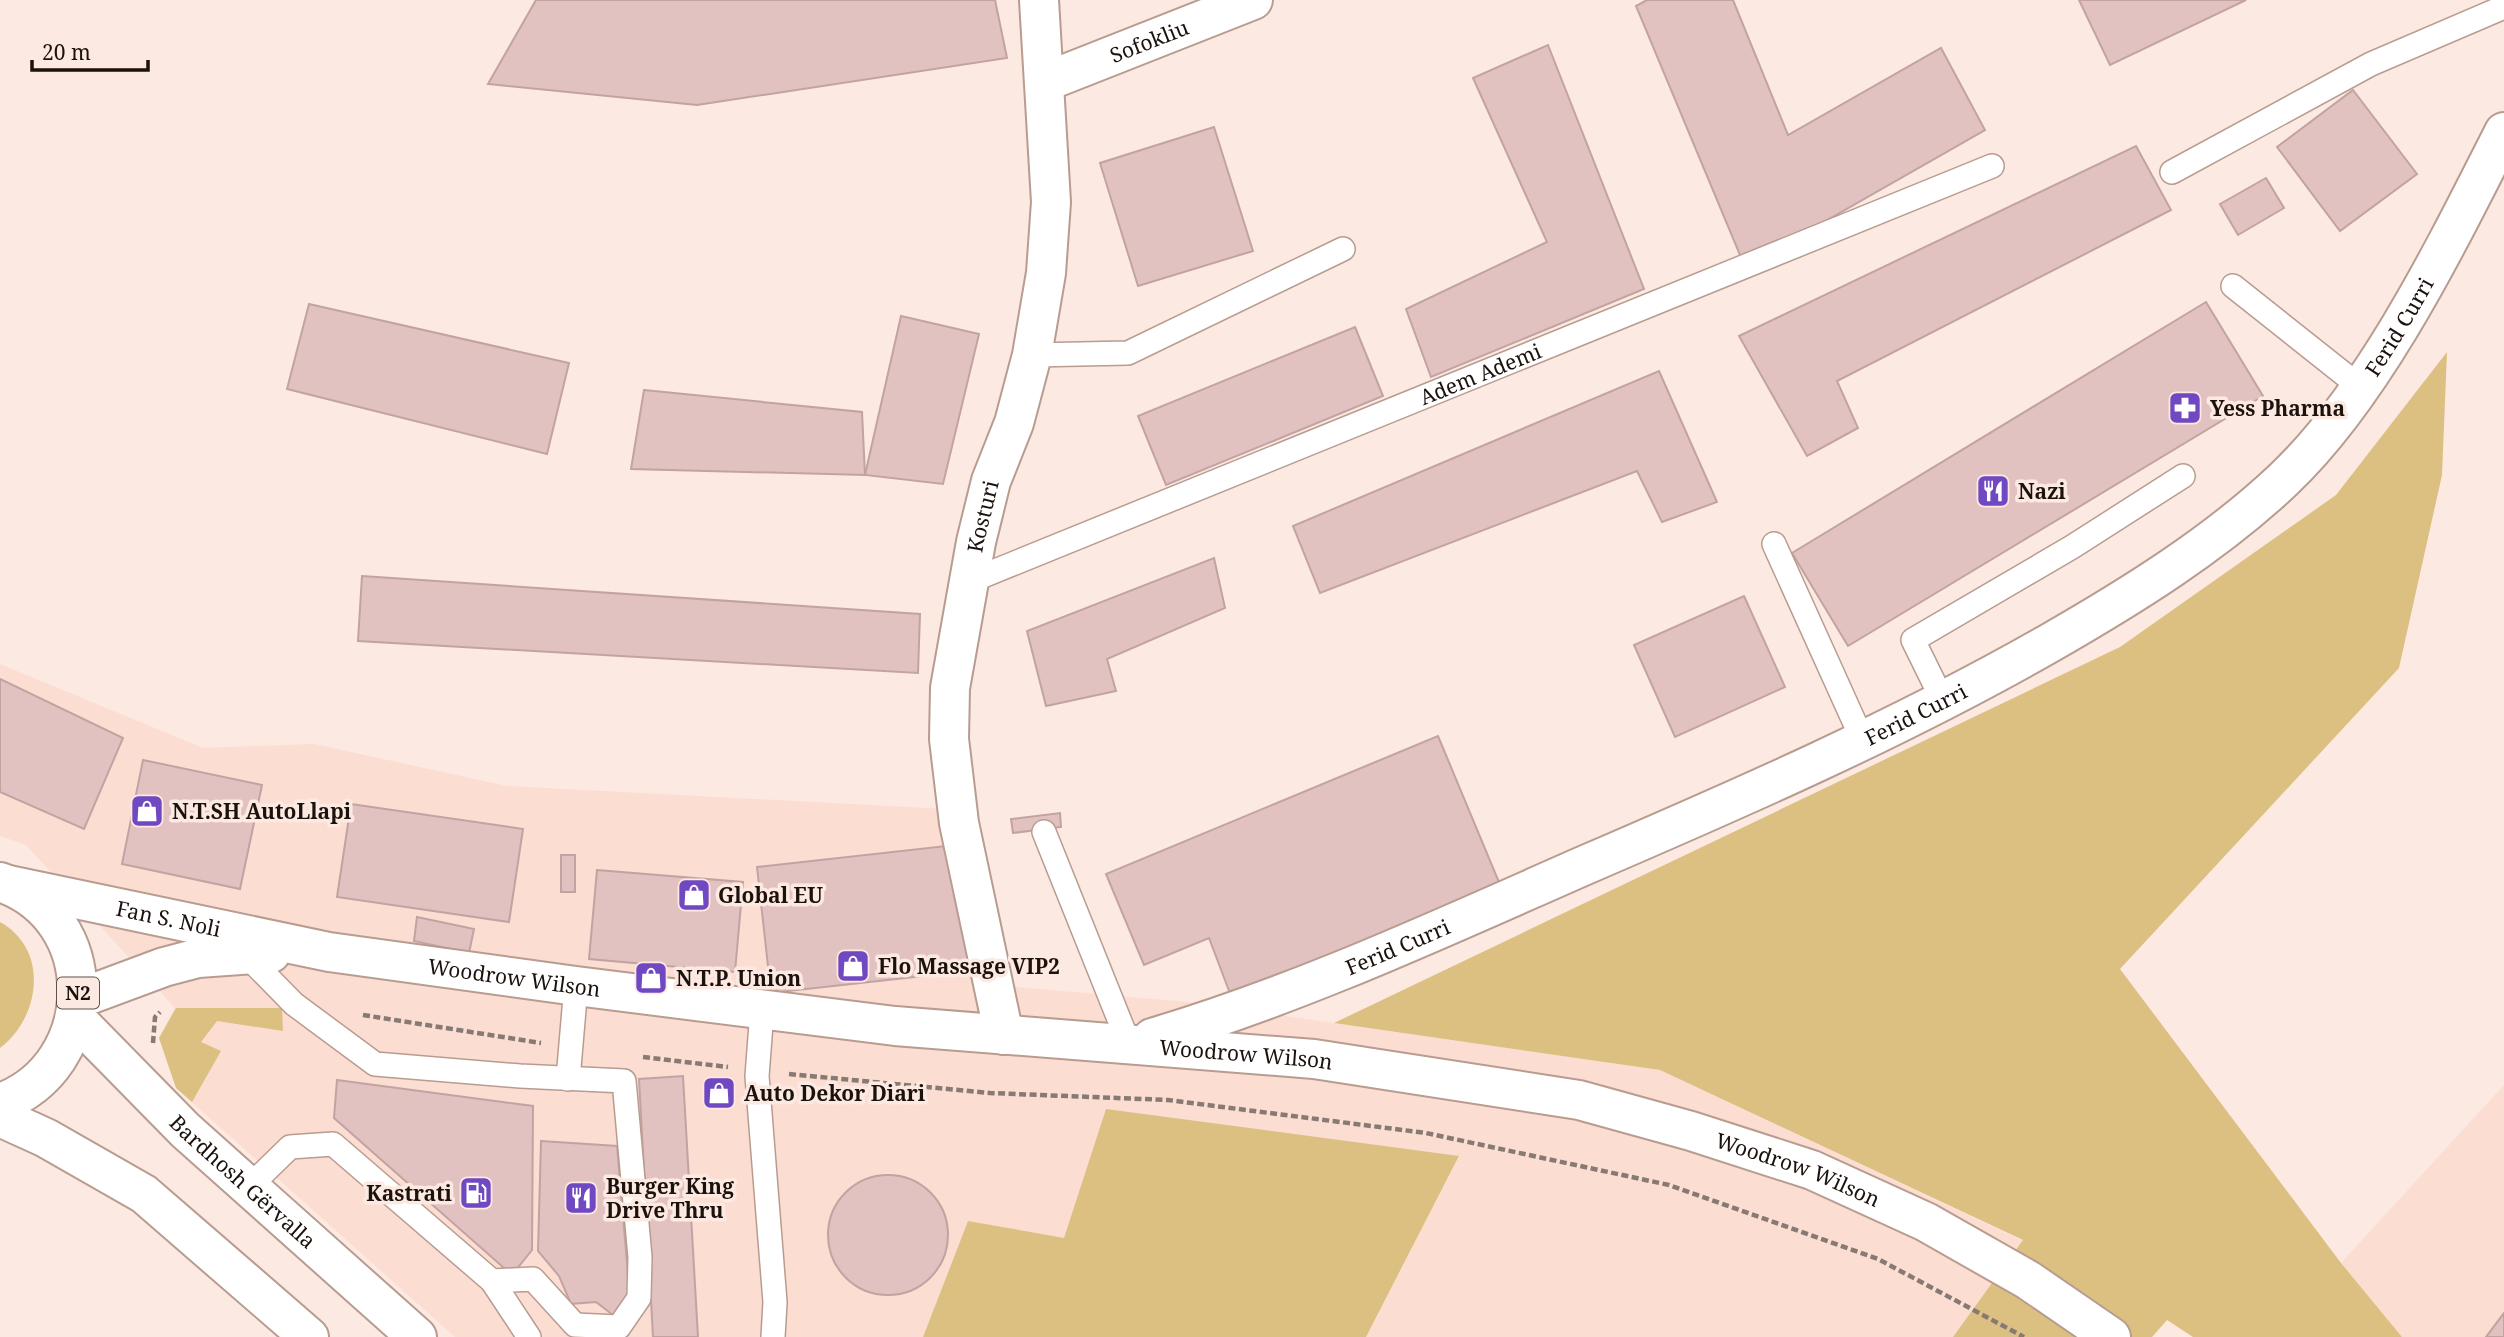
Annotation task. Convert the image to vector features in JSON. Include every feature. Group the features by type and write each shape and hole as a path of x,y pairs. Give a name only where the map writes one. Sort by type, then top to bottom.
{"main road":[{"name":"Kosturi","path":"1004,1035 959,823 949,739 950,688 968,582 991,481 1014,423 1032,355 1046,273 1051,202 1040,0"},
{"name":"Sofokliu","path":"1045,82 1253,0"},
{"name":"Ferid Curri","path":"1129,1044 1222,1017 1654,836 1863,741 1943,701 2103,613 2238,519 2285,479 2327,432 2359,386 2452,233 2504,132"},
{"name":"Fan S. Noli","path":"4,884 329,952"},
{"name":"N2","path":"0,1103 16,1098 43,1078 64,1051 77,1009 75,964 61,932 39,905 4,884"},
{"name":"Woodrow Wilson","path":"329,952 762,1011 1004,1035 1314,1059 1458,1079 1579,1100 1691,1130 1812,1170 1926,1222 2028,1280 2111,1337"},
{"path":"77,1009 164,967 198,958 329,952"},
{"name":"Bardhosh Gërvalla","path":"77,1009 185,1130 417,1337"},
{"path":"0,1117 47,1138 144,1194 309,1337"}],"lane":[{"path":"2172,172 2371,64 2504,7"},
{"name":"Adem Ademi","path":"968,582 1993,166"},
{"path":"1032,355 1128,353 1343,249"},
{"path":"2233,286 2359,386"},
{"path":"1943,701 1913,640 2072,547 2183,476"},
{"path":"1773,544 1863,741"},
{"path":"1044,832 1129,1044"},
{"path":"245,954 294,1004 375,1064 624,1081 640,1257 639,1298 630,1315 619,1327 575,1325 533,1279 492,1281"},
{"path":"568,1079 576,986"},
{"path":"762,1011 758,1071 775,1302 774,1337"},
{"path":"250,1186 290,1147 333,1144 492,1281 529,1337"}],"path":[{"path":"294,1004 570,1048"},
{"path":"153,1046 155,1017 162,1010"},
{"path":"640,1056 758,1071 990,1093 1168,1100 1453,1139 1682,1189 1878,1259 2024,1337"}],"shaded area":[{"path":"2447,352 2442,475 2399,668 2120,969 2341,1263 2402,1337 2193,1337 2167,1320 2152,1337 1953,1337 2023,1240 1660,1070 1334,1023 2120,647 2336,495"},
{"path":"0,664 203,748 314,744 507,786 965,810 994,985 1188,1002 1660,1070 2023,1241 1953,1337 1366,1337 1459,1157 1064,1239 968,1221 923,1337 455,1337 176,1088 159,1038 175,1008 26,845 0,836"},
{"path":"0,922 16,934 27,949 33,966 34,984 24,1020 14,1035 0,1048"},
{"path":"176,1008 282,1008 283,1031 217,1021 201,1042 221,1051 192,1102 176,1088 159,1038"},
{"path":"2504,1085 2504,1337 2402,1337 2341,1263"},
{"path":"1106,1109 1459,1156 1366,1337 923,1337 968,1221 1064,1238"}],"building":[{"path":"536,0 995,0 1007,58 697,105 488,84"},
{"path":"1647,0 1733,0 1788,135 1941,48 1985,130 1745,267 1636,6"},
{"path":"2079,0 2246,0 2110,65"},
{"path":"1548,45 1644,289 1431,377 1406,309 1547,242 1473,78"},
{"path":"2353,90 2417,174 2340,231 2277,147"},
{"path":"1214,127 1253,251 1138,286 1100,163"},
{"path":"2136,146 2171,210 1837,381 1858,428 1807,456 1739,336"},
{"path":"2266,178 2284,208 2238,235 2220,204"},
{"path":"2206,302 2263,396 1848,646 1792,553"},
{"path":"309,304 569,363 547,454 287,389"},
{"path":"901,316 979,334 943,484 865,475"},
{"path":"1355,327 1383,396 1166,485 1138,416"},
{"path":"1659,371 1717,502 1662,522 1637,471 1320,593 1293,526"},
{"path":"644,390 862,412 865,475 631,469"},
{"path":"1214,558 1225,608 1107,659 1116,691 1046,706 1027,631"},
{"path":"362,576 920,614 918,673 358,641"},
{"path":"1744,596 1785,687 1675,737 1634,645"},
{"path":"0,679 123,738 84,829 0,792"},
{"path":"1438,736 1501,887 1234,1004 1209,938 1144,965 1106,874"},
{"path":"143,760 262,785 240,889 122,864"},
{"path":"351,804 523,829 509,922 337,897"},
{"path":"1060,813 1061,827 1013,833 1011,819"},
{"path":"964,844 977,970 771,993 757,867"},
{"path":"561,855 575,855 575,892 561,892"},
{"path":"597,870 743,882 735,972 589,959"},
{"path":"417,917 474,929 469,953 414,941"},
{"path":"683,1076 698,1337 653,1337 639,1079"},
{"name":"Kastrati","path":"337,1080 533,1106 532,1250 512,1275 334,1118"},
{"name":"Burger King Drive Thru","path":"541,1141 617,1146 630,1298 617,1318 596,1302 571,1304 559,1276 538,1251"},
{"path":"888,1175 911,1180 930,1193 943,1212 948,1235 943,1258 930,1277 911,1290 888,1295 865,1290 846,1277 833,1258 828,1235 833,1212 846,1193 865,1180"},
{"path":"2504,1313 2504,1337 2486,1337"}],"place":[{"name":"Yess Pharma","path":"2185,408"},
{"name":"Nazi","path":"1993,491"},
{"name":"N.T.SH AutoLlapi","path":"147,811"},
{"name":"Global EU","path":"694,895"},
{"name":"Flo Massage VIP2","path":"853,966"},
{"name":"N.T.P. Union","path":"651,978"},
{"name":"Auto Dekor Diari","path":"719,1093"},
{"name":"Kastrati","path":"476,1193"},
{"name":"Burger King Drive Thru","path":"581,1198"}]}
